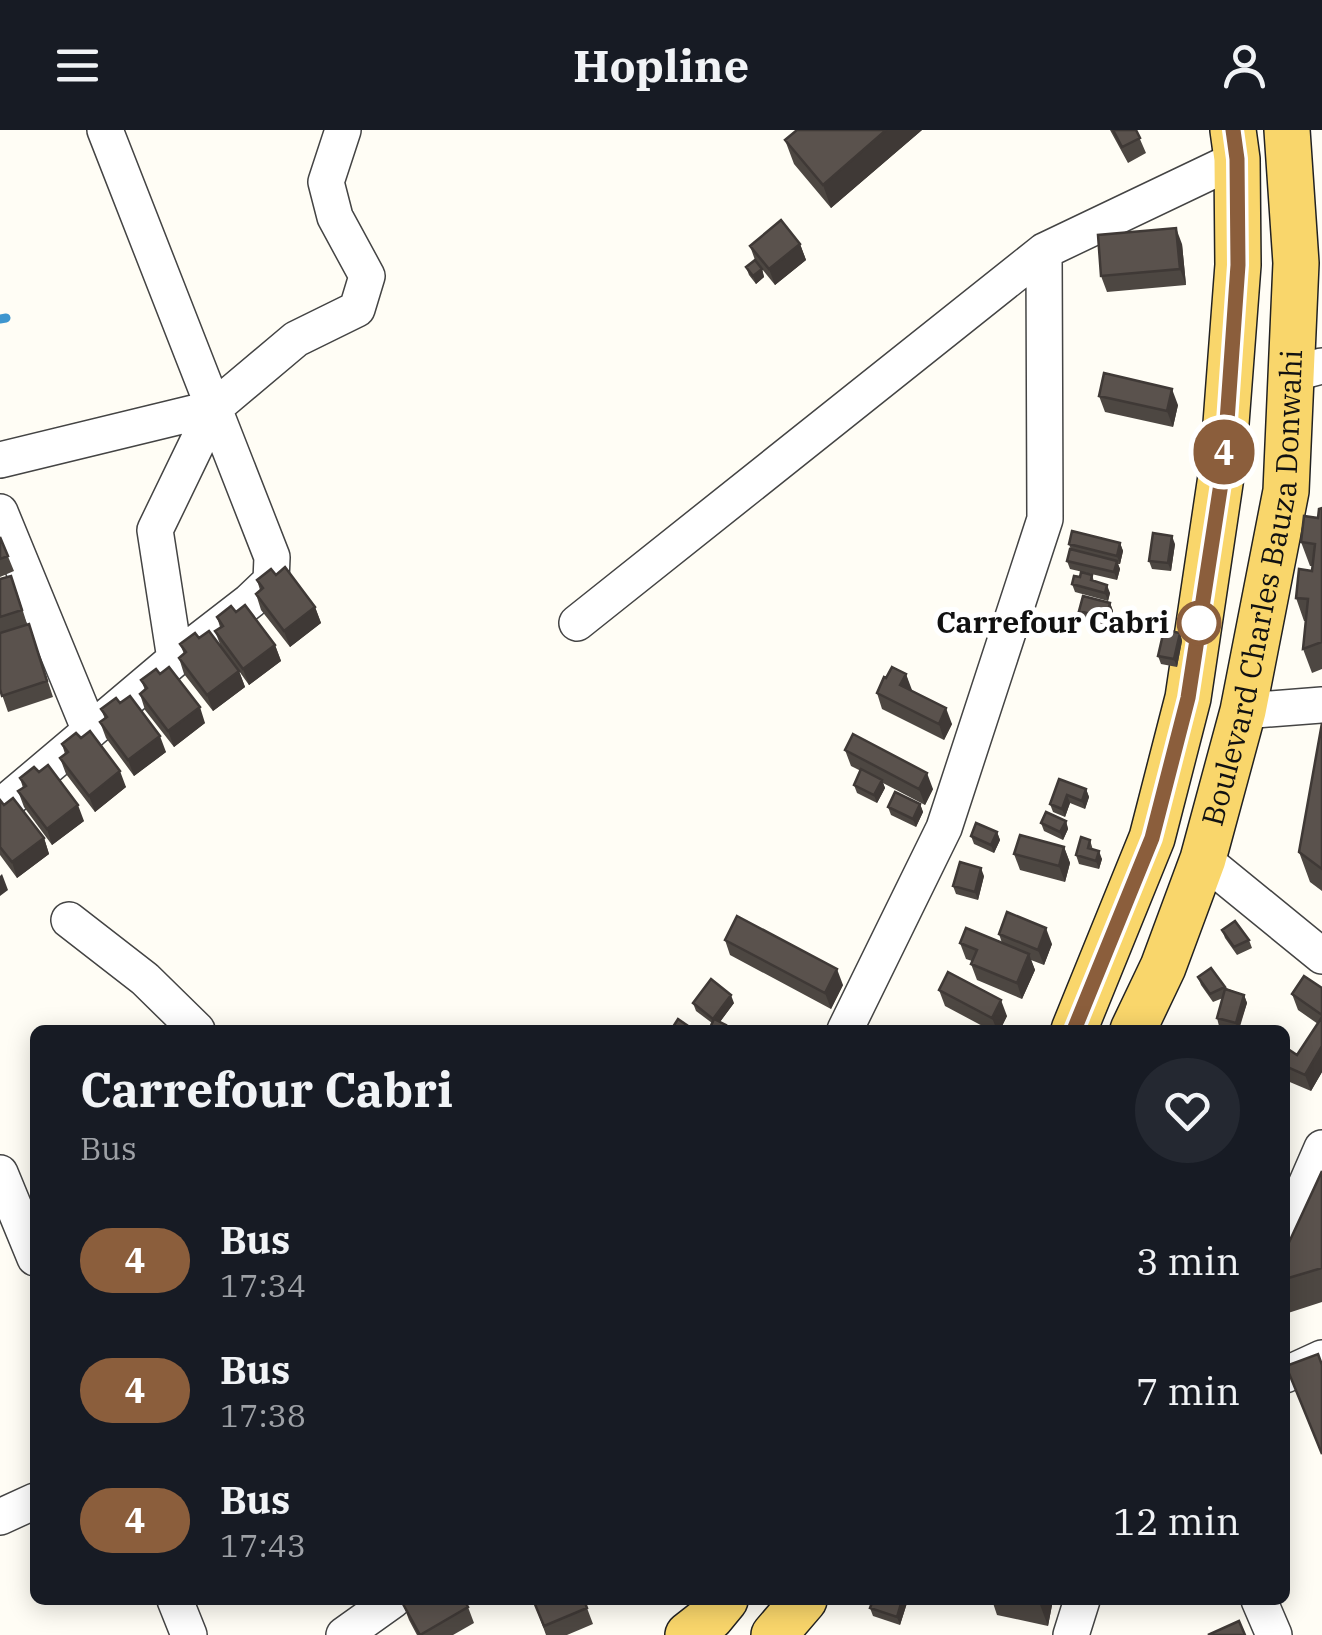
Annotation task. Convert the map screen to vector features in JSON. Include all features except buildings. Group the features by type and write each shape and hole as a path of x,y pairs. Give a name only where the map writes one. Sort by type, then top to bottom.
{"main road":[{"name":"Boulevard Charles Bauza Donwahi","path":"1135,1025 1163,967 1203,858 1243,711 1286,491 1306,370 1287,130"},
{"name":"Boulevard Charles Bauza Donwahi","path":"1076,1025 1152,838 1188,698 1224,464 1238,265 1235,144"},
{"path":"774,1635 800,1605"},
{"path":"812,1635 821,1605"}],"street":[{"path":"0,807 271,581 272,557 105,130"},
{"path":"175,658 156,530 214,408 296,338 357,308 367,276 336,216 326,182 343,130"},
{"path":"577,624 1044,252 1235,144"},
{"path":"847,1025 944,828 1045,520 1044,252"},
{"path":"0,460 214,408"},
{"path":"0,512 90,731"},
{"path":"1243,711 1322,706"},
{"path":"1203,858 1322,956"},
{"path":"69,920 144,979 192,1025"},
{"path":"1290,1222 1322,1148"},
{"path":"0,1172 30,1246"},
{"path":"1290,1373 1322,1358"},
{"path":"0,1516 30,1503"},
{"path":"177,1605 189,1635"},
{"path":"344,1635 386,1605"},
{"path":"1071,1635 1080,1605"},
{"path":"1261,1605 1274,1635"}],"waterway":[{"path":"0,319 6,318"}],"bus line":[{"name":"4","path":"1076,1025 1152,838 1188,698 1224,464 1238,265 1233,130"}],"place":[{"name":"Carrefour Cabri","path":"1199,623"}]}
